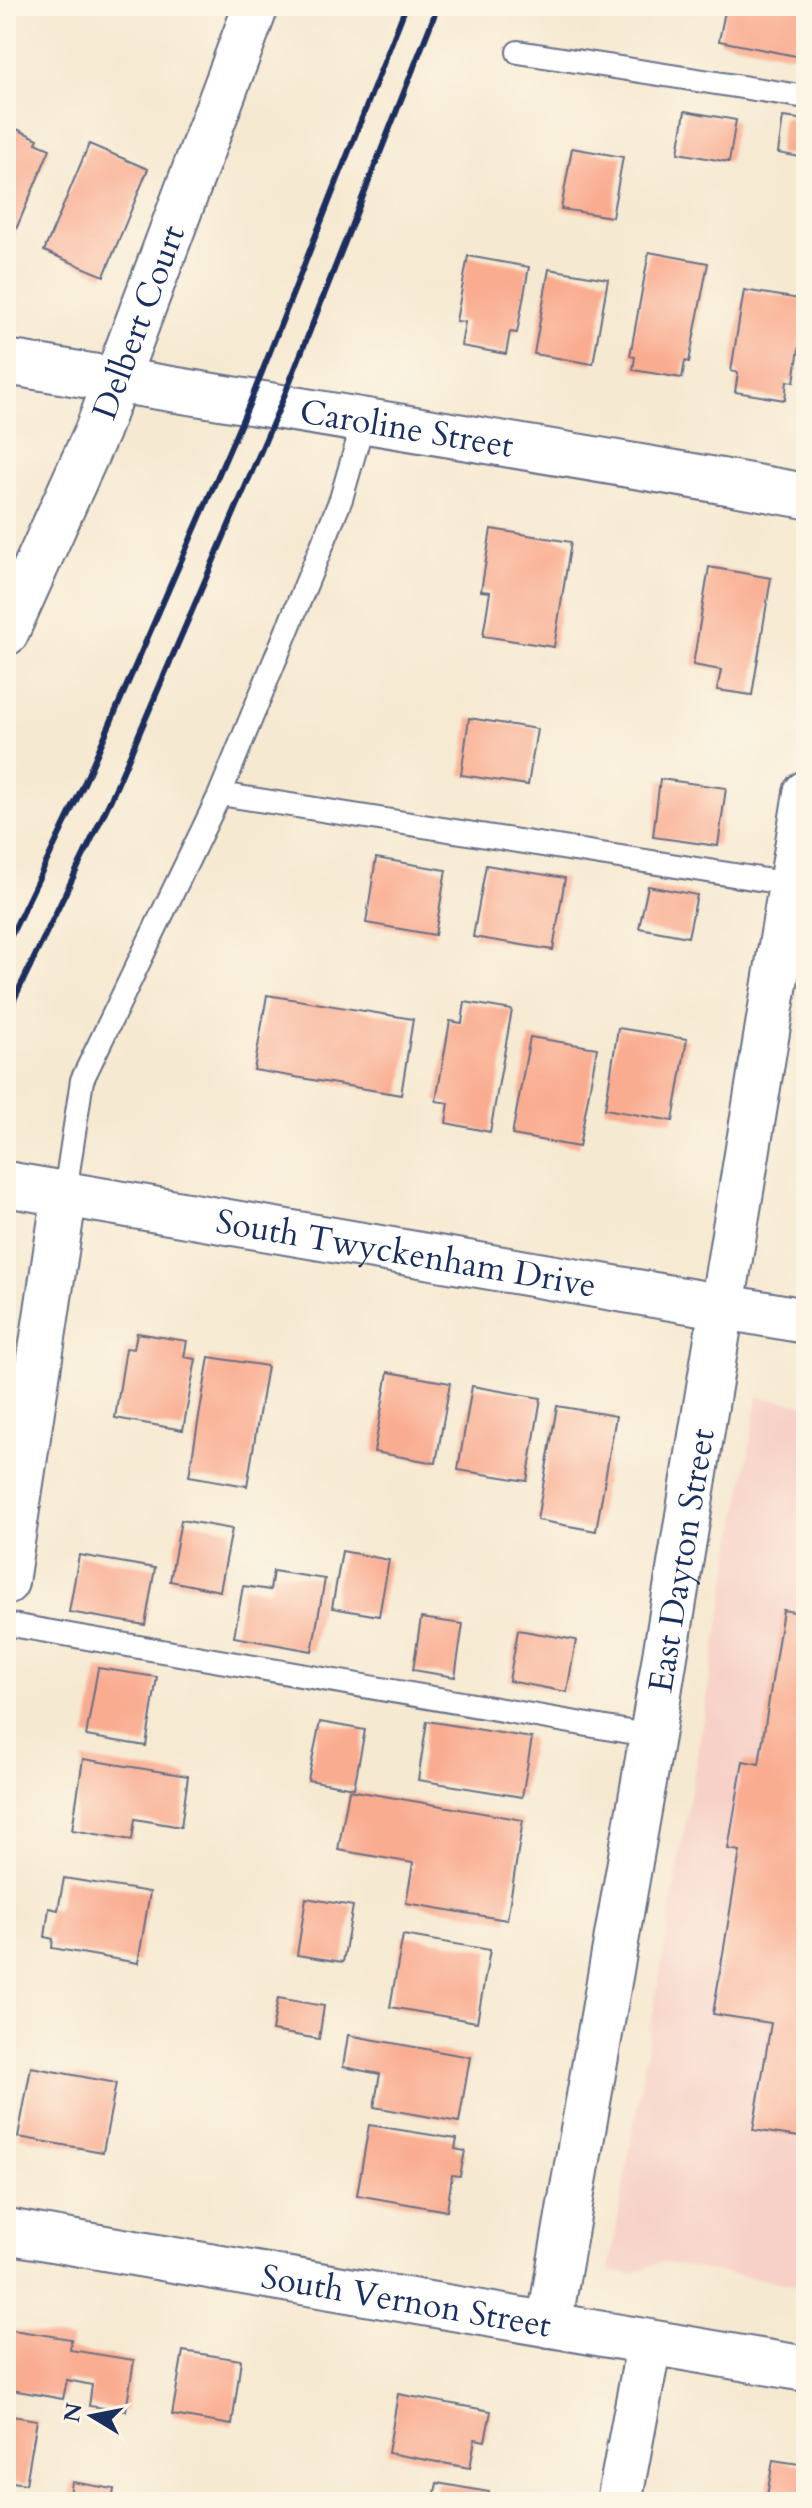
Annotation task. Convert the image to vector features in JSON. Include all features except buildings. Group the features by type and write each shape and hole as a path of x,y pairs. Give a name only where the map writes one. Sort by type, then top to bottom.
{"street":[{"name":"Delbert Court","path":"6,633 97,431 220,111 256,6"},
{"name":"Caroline Street","path":"6,362 281,404 363,423 806,496"},
{"name":"East Dayton Street","path":"549,2325 652,1736 722,1307 798,886 806,793"},
{"name":"South Twyckenham Drive","path":"6,1184 806,1321"},
{"path":"6,1582 65,1192"},
{"name":"South Vernon Street","path":"6,2231 806,2369"},
{"path":"619,2502 649,2344"}],"lane":[{"path":"518,52 806,97"},
{"path":"65,1192 82,1080 220,794 341,499 363,423"},
{"path":"220,794 798,886"},
{"path":"6,1624 652,1736"}],"shaded area":[{"path":"758,1397 806,1405 806,2287 661,2262 631,2274 609,2271"}],"railway":[{"path":"6,946 83,786 251,400 406,6"},
{"path":"6,1016 111,799 281,404 438,6"}]}
